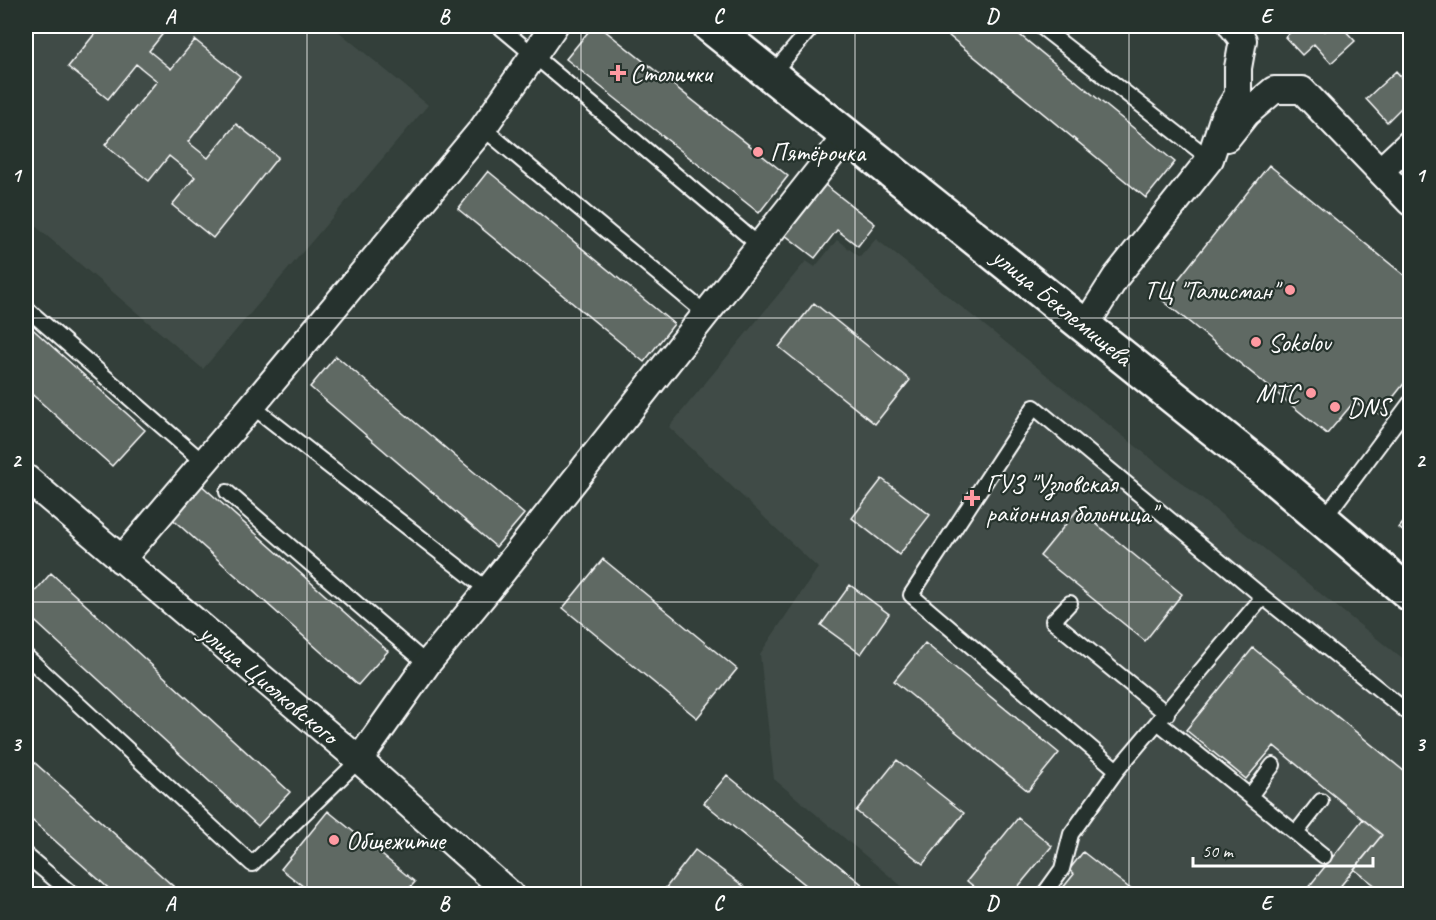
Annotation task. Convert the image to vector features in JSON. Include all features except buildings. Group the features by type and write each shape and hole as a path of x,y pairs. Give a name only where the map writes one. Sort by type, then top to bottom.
{"main road":[{"name":"улица Беклемищева","path":"710,26 1267,472 1410,594"}],"street":[{"path":"121,560 483,128 554,26"},
{"path":"1210,159 1223,119 1238,95 1238,68 1244,40 1232,26"},
{"path":"1085,326 1116,277 1210,159 1247,113 1274,90 1302,90 1410,202"},
{"path":"359,760 427,664 847,135"},
{"path":"1380,171 1410,143"},
{"name":"улица Циолковского","path":"26,478 359,760 510,894"}],"lane":[{"path":"499,26 760,246"},
{"path":"771,75 813,26"},
{"path":"1040,26 1210,159"},
{"path":"483,128 705,313"},
{"path":"26,308 204,463"},
{"path":"1323,520 1410,403"},
{"path":"252,406 488,590"},
{"path":"1117,770 911,595 1034,407 1263,597 1410,712"},
{"path":"227,492 427,664"},
{"path":"1044,894 1062,869 1071,834 1117,770 1263,597"},
{"path":"1070,603 1053,621 1250,796 1324,856"},
{"path":"26,656 252,864 359,760"},
{"path":"1250,796 1274,765"},
{"path":"1296,833 1320,801"},
{"path":"26,855 72,894"}],"shaded area":[{"path":"26,26 332,26 428,105 203,369 26,218"},
{"name":"ГУЗ \"Узловская районная больница\"","path":"876,239 1410,665 1410,894 911,894 774,779 760,654 818,568 669,427 806,261 815,267 837,240 860,257"}],"place":[{"name":"Столички","path":"618,73"},
{"name":"Пятёрочка","path":"758,152"},
{"name":"ТЦ \"Талисман\"","path":"1290,290"},
{"name":"Sokolov","path":"1256,342"},
{"name":"МТС","path":"1311,393"},
{"name":"DNS","path":"1335,407"},
{"name":"ГУЗ \"Узловская районная больница\"","path":"972,498"},
{"name":"Общежитие","path":"334,840"}]}
